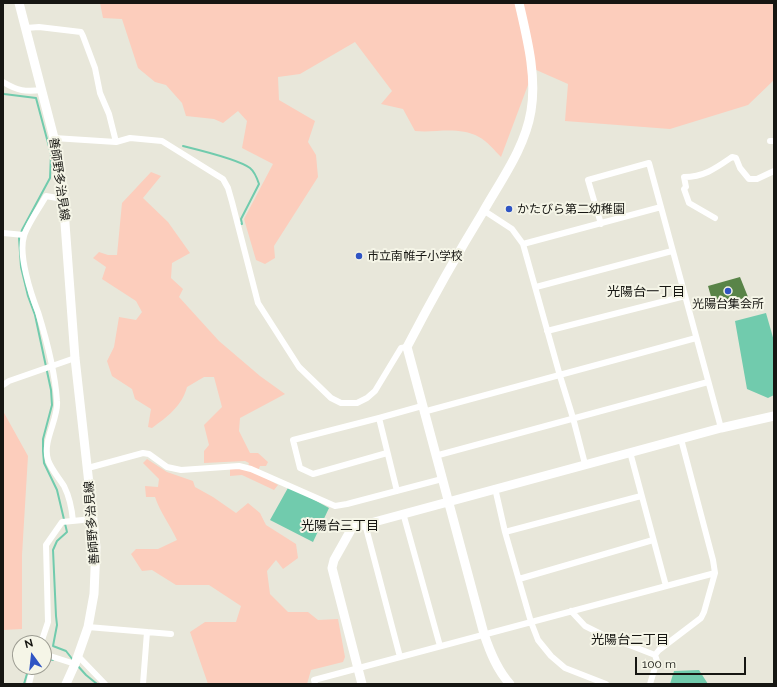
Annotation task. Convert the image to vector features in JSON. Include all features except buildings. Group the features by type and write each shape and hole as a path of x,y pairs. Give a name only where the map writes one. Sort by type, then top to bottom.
{"street":[{"name":"善師野多治見線","path":"19,3 54,138 63,200 75,358 96,547 94,594 88,627 66,684"},
{"path":"510,684 503,676 490,652 484,634 435,456 407,347 433,296 512,163 524,136 531,112 534,86 528,43 519,3"},
{"path":"26,28 39,27 80,32 83,36 95,68 100,93 110,114 116,142"},
{"path":"3,82 14,89 30,91 42,90"},
{"path":"54,138 116,142 130,138 162,140 223,179 228,188 258,303 299,368 331,398 341,403 357,403 367,398 375,391 401,348 407,347"},
{"path":"715,218 689,203 684,189 686,187 684,177 693,177 709,172 732,157 736,158 740,168 749,179 757,179 774,171"},
{"path":"601,224 588,180 649,163 721,428"},
{"path":"63,200 46,196 24,235 22,245 28,284 52,366 58,403 48,440 48,456 51,466 64,487 72,511 72,521"},
{"path":"523,244 661,207"},
{"path":"483,210 512,229 523,244 560,376 574,418 585,464"},
{"path":"3,233 24,235"},
{"path":"536,287 672,251"},
{"path":"547,331 685,296"},
{"path":"386,453 313,474 300,468 293,440 379,418 560,376 696,338"},
{"path":"3,385 9,381 75,358"},
{"path":"435,456 708,382"},
{"path":"362,684 332,568 334,560 352,528 630,452 721,428 774,416"},
{"path":"379,418 386,453 397,491"},
{"path":"650,684 656,661 655,655 659,650 701,618 715,573 713,560 681,439"},
{"path":"630,452 666,586"},
{"path":"88,468 143,453 149,454 167,467 181,470 239,466 252,469 335,506 442,479"},
{"path":"496,488 505,532 531,622 538,640 551,656 565,668 606,684"},
{"path":"505,532 641,496"},
{"path":"403,513 440,646"},
{"path":"44,635 48,622 46,545 62,522 93,519"},
{"path":"365,524 400,656"},
{"path":"519,579 653,540"},
{"path":"315,684 314,680 400,656 715,573"},
{"path":"571,611 585,626 601,634 655,655"},
{"path":"88,627 171,634"},
{"path":"143,684 147,632"},
{"path":"52,657 74,661 105,684"}],"shaded area":[{"path":"100,3 774,3 774,80 748,105 670,129 565,121 568,84 534,69 501,157 485,141 471,134 455,131 415,131 403,109 381,104 392,91 355,42 300,74 278,77 279,100 315,121 308,142 316,155 318,177 274,246 275,258 265,264 256,260 244,219 273,164 242,148 247,121 238,111 223,123 214,119 186,116 182,103 166,85 155,82 138,68 122,19 103,18"},
{"path":"151,172 161,176 143,198 168,222 190,253 172,263 171,278 183,289 179,297 219,341 260,376 285,394 240,418 239,431 250,453 258,453 268,462 266,466 260,466 257,473 278,485 274,490 242,475 230,476 230,469 239,468 247,470 249,463 245,461 204,463 204,451 209,445 204,425 222,407 214,377 204,377 187,387 182,400 178,405 152,428 148,427 151,409 135,399 132,389 112,376 107,361 114,347 119,317 136,320 142,312 136,301 102,279 106,267 93,258 99,252 108,255 117,255 122,203"},
{"path":"766,313 774,341 774,395 768,398 747,389 735,321"},
{"path":"3,411 28,456 22,555 22,629 3,630"},
{"path":"147,459 167,472 193,481 195,487 236,513 248,503 260,513 266,525 296,544 298,558 283,569 276,560 267,571 270,594 288,612 308,612 318,620 338,619 345,657 343,662 311,670 307,684 208,684 190,632 205,622 236,622 241,606 209,585 176,585 152,570 142,571 131,554 136,549 158,549 177,540 155,497 146,497 145,486 158,487 159,479 143,463"},
{"path":"289,486 329,508 313,542 270,520"},
{"path":"699,670 708,684 670,684 674,671"}],"waterway":[{"path":"3,93 36,98 51,154 50,178 19,238 21,267 28,296 35,315 51,390 52,405 43,439 44,463 57,490 67,532 57,541 53,550 57,625 53,646 66,651 73,660"},
{"path":"183,146 237,161 253,171 259,184 241,219 242,224 239,224"},
{"path":"77,665 97,684"},
{"path":"24,684 27,675"}],"place":[{"name":"かたびら第二幼稚園","path":"509,209"},
{"name":"市立南帷子小学校","path":"359,256"},
{"name":"光陽台集会所","path":"728,291"}],"district":[{"name":"光陽台一丁目","path":"646,292"},
{"name":"光陽台三丁目","path":"340,526"},
{"name":"光陽台二丁目","path":"630,640"}]}
